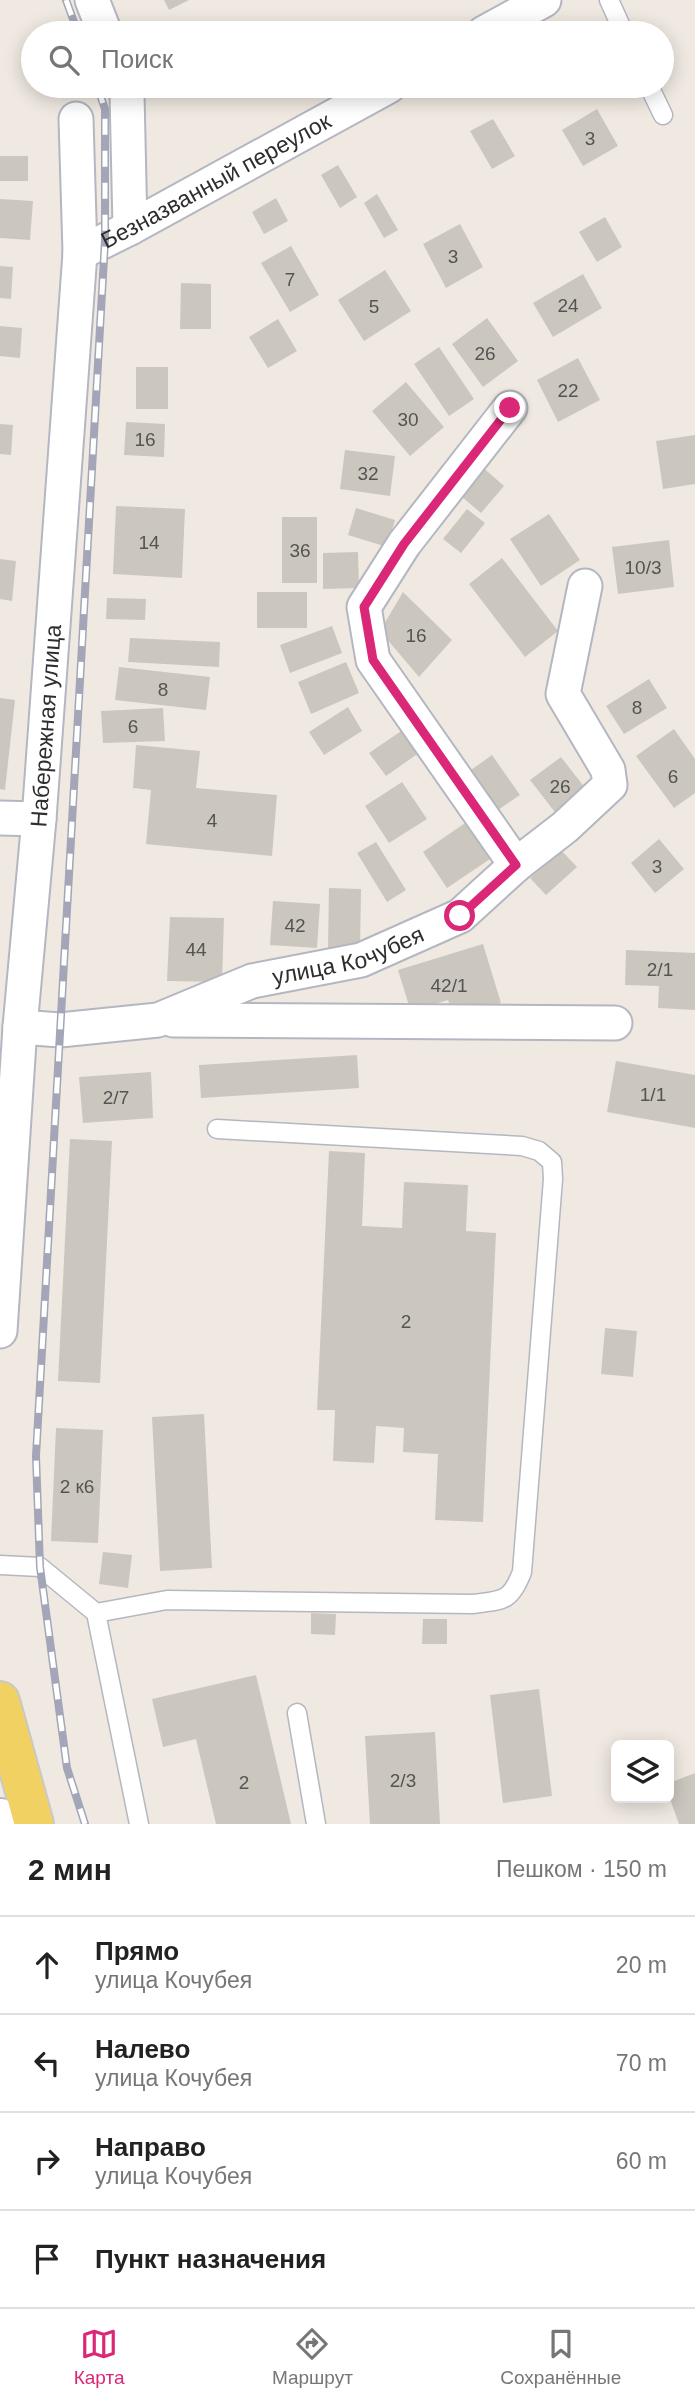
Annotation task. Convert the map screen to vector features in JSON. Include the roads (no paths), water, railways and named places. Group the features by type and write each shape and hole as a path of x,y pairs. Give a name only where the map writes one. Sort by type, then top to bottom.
{"main road":[{"path":"0,1701 34,1824"},
{"path":"0,1818 2,1824"}],"street":[{"path":"92,0 100,21"},
{"path":"506,21 544,0"},
{"path":"127,98 130,228"},
{"name":"Безназванный переулок","path":"80,253 367,98"},
{"name":"Набережная улица","path":"0,1331 20,1027 39,819 80,253 76,119"},
{"path":"510,408 404,544 364,607 373,660 516,865"},
{"name":"улица Кочубея","path":"158,1020 252,981 361,960 460,916 610,785 608,770 563,694 585,586"},
{"path":"0,818 39,819"},
{"name":"улица Кочубея","path":"20,1027 60,1030 158,1020 615,1023"}],"lane":[{"path":"609,0 619,21"},
{"path":"655,98 663,115"},
{"path":"96,1613 167,1600 472,1604 501,1601 515,1591 522,1572 554,1180 552,1162 539,1152 522,1146 217,1129"},
{"path":"0,1565 40,1567 96,1613 139,1824"},
{"path":"297,1713 316,1824"}],"railway":[{"path":"66,0 74,21"},
{"path":"85,1824 67,1768 40,1567 36,1456 105,240 105,109 101,98"}]}
